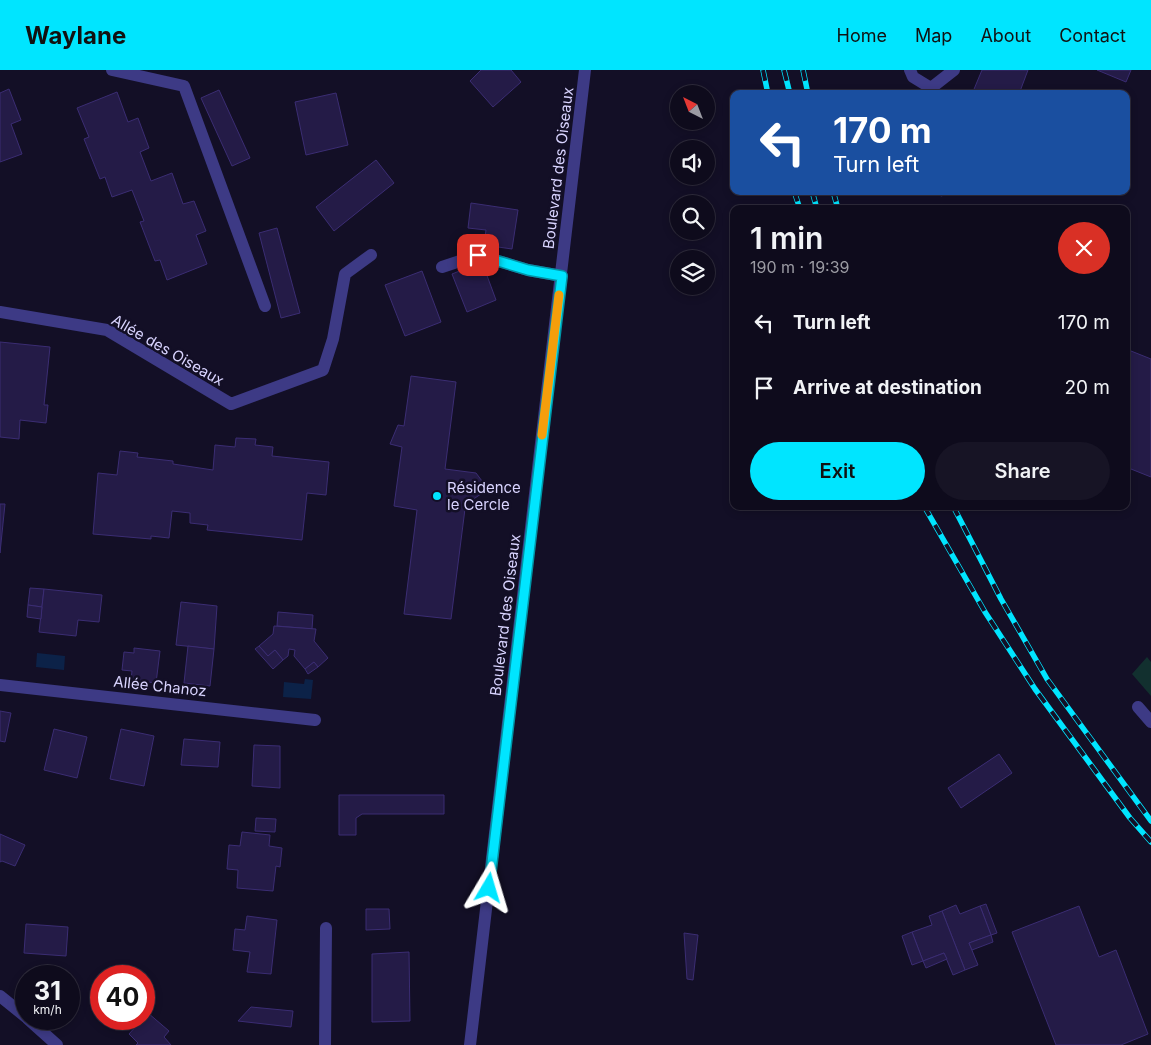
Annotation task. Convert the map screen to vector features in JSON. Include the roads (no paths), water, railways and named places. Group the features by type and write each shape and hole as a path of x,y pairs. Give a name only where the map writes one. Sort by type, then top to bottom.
{"street":[{"path":"112,70 184,86 265,306"},
{"name":"Boulevard des Oiseaux","path":"470,1045 585,70"},
{"path":"910,70 913,78 931,88 954,70"},
{"name":"Allée des Oiseaux","path":"0,312 107,330 230,404 323,370 333,339 345,274 371,255"},
{"path":"442,267 478,255 528,270 562,276"},
{"name":"Allée Chanoz","path":"0,685 316,720"},
{"path":"1138,707 1151,722"},
{"path":"325,1045 326,928"},
{"path":"0,996 15,1008"},
{"path":"40,1030 57,1045"}],"water":[{"path":"37,653 65,656 64,670 36,667"},
{"path":"305,679 313,680 311,699 283,697 284,682 304,684"}],"railway":[{"path":"763,70 767,90"},
{"path":"784,70 789,90"},
{"path":"803,70 807,90"},
{"path":"795,195 799,205"},
{"path":"813,195 816,205"},
{"path":"834,195 837,205"},
{"path":"926,510 985,612 1035,689 1130,818 1151,842"},
{"path":"955,510 1001,599 1047,679 1151,821"}],"place":[{"name":"Résidence le Cercle","path":"437,496"}]}
